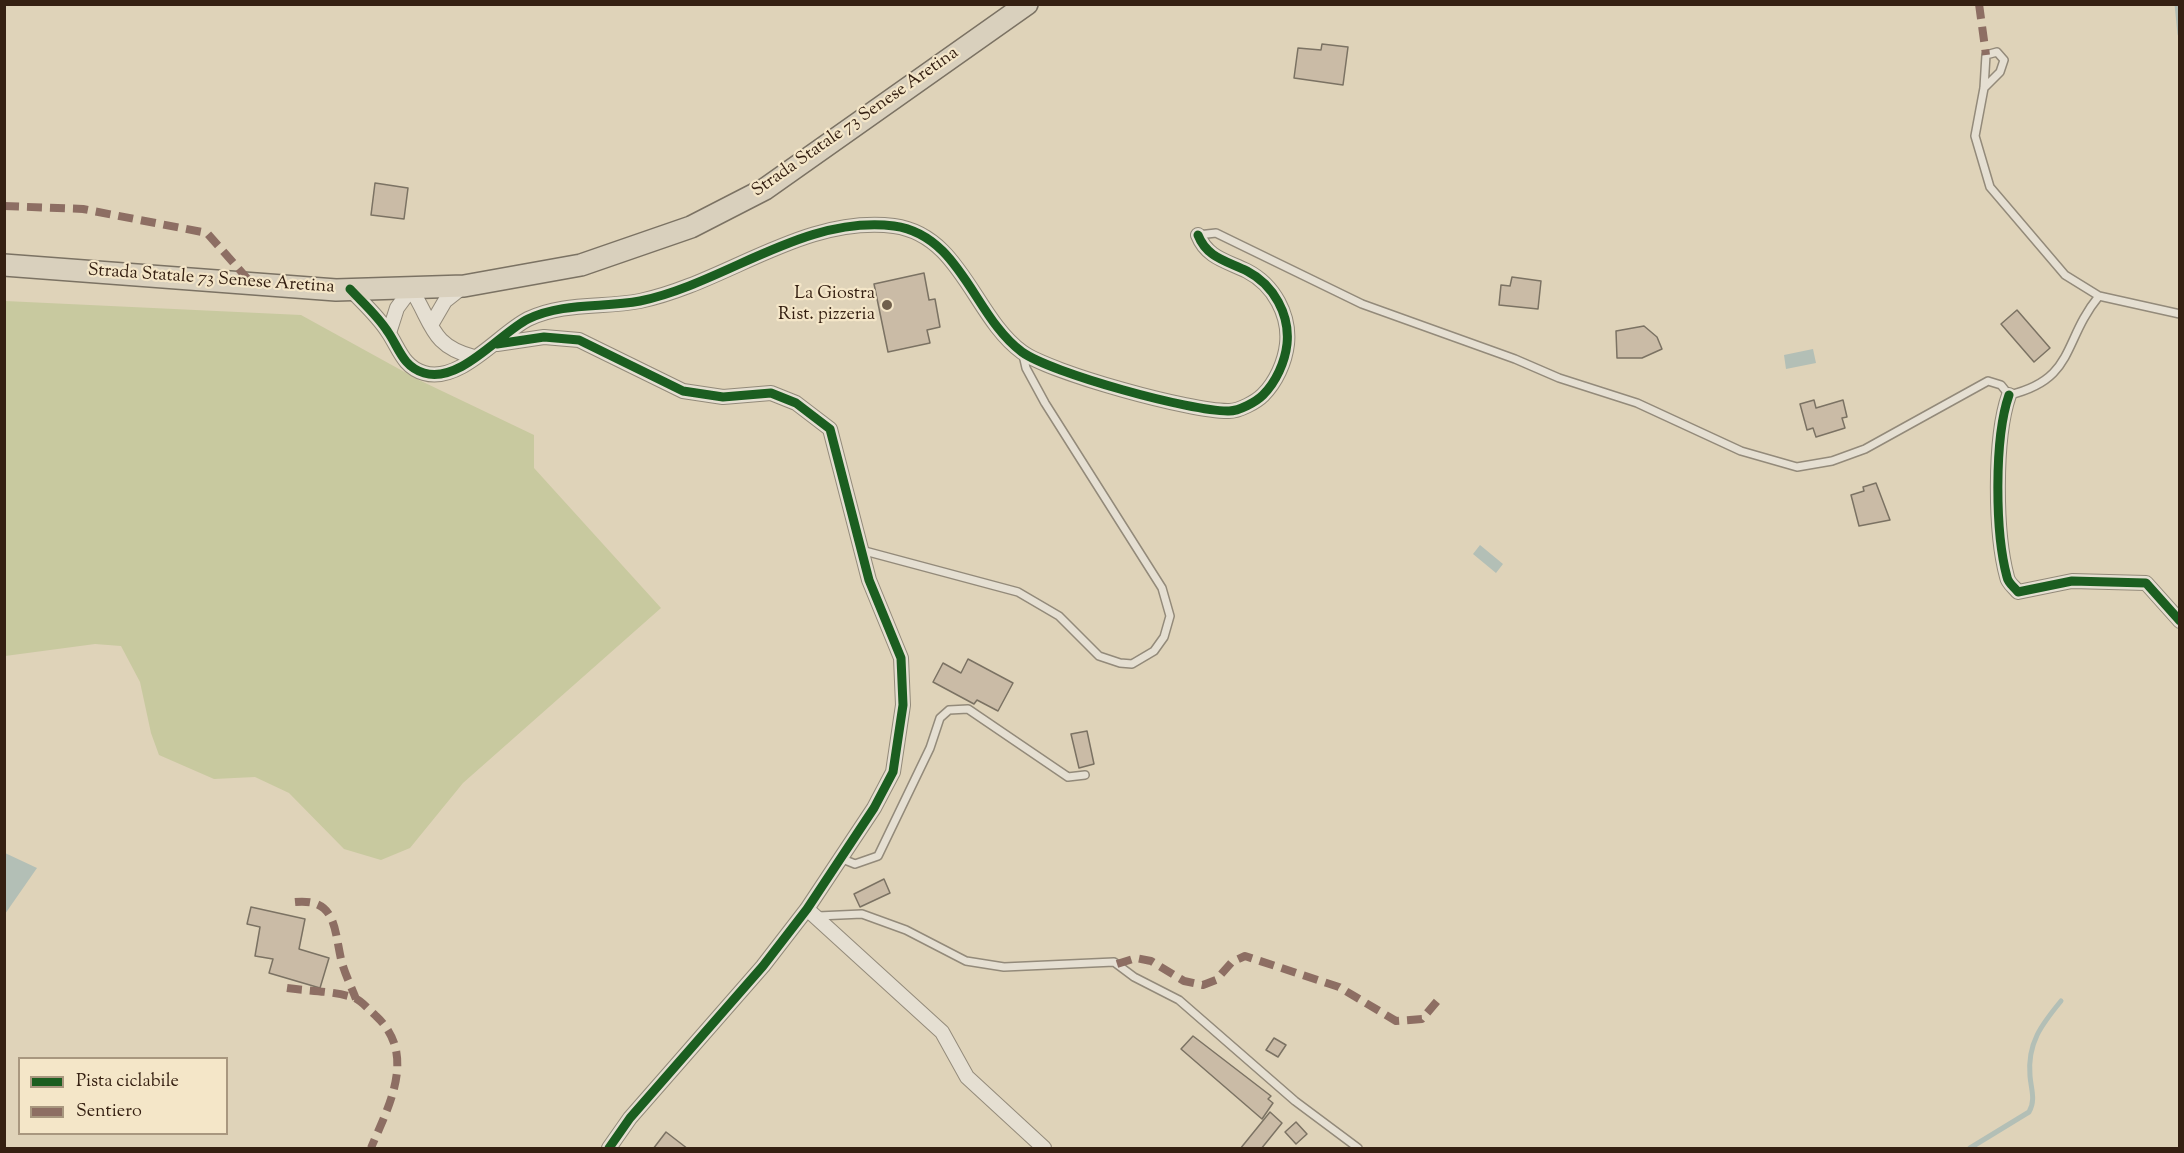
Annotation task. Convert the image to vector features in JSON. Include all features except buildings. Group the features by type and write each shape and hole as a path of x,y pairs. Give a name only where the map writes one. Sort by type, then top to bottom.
{"main road":[{"name":"Strada Statale 73 Senese Aretina","path":"4,265 350,289 411,289 464,286 581,265 691,227 765,189 1026,4"}],"street":[{"path":"350,289 389,333 399,354 411,367 426,374 439,375 456,369 496,344 524,321 545,311 641,301 695,285 808,235 854,225 897,226 925,237 951,259 1001,330 1022,352 1047,364 1105,384 1168,402 1234,412 1261,397 1278,375 1286,351 1288,329 1280,303 1266,284 1250,272 1209,254 1198,235"},
{"path":"431,325 446,301 464,286"},
{"path":"389,333 397,308 411,289 441,343 453,352 474,357"},
{"path":"496,344 544,337 579,340 683,391 723,397 771,393 796,403 830,429 869,580 901,658 903,705 893,772 874,808 840,858 811,913 630,1118 609,1149"},
{"path":"2009,395 2002,414 1998,512 2007,580 2018,592 2072,581 2146,583 2180,621"},
{"path":"811,913 942,1032 967,1077 1044,1149"}],"lane":[{"path":"1984,88 2000,72 2004,60 1997,52 1986,55 1984,88 1976,136 1990,187 2065,275 2099,296 2180,314"},
{"path":"1198,235 1216,233 1362,304 1515,359 1559,378 1637,403 1741,451 1797,467 1832,461 1865,448 1988,381 2001,385 2009,395 2030,390 2054,375 2065,359 2082,319 2099,296"},
{"path":"861,550 1018,592 1059,616 1098,656 1132,664 1154,651 1164,637 1170,616 1162,588 1045,403 1026,368 1022,352"},
{"path":"840,858 855,864 878,856 930,748 940,718 949,710 968,709 1068,777 1084,776"},
{"path":"811,913 861,914 906,930 966,961 1004,967 1114,962 1134,977 1179,1000 1295,1101 1358,1149"}],"green space":[{"path":"5,301 301,315 419,380 534,435 534,468 661,608 463,783 410,848 381,860 344,849 289,793 255,777 214,779 159,755 151,733 140,682 121,646 95,644 5,656"}],"shaded area":[{"path":"1813,349 1816,363 1786,369 1784,355"},
{"path":"1480,545 1503,564 1496,573 1473,554"},
{"path":"5,853 37,868 5,914"}],"waterway":[{"path":"2177,4 2180,34"},
{"path":"1970,1148 2029,1112 2033,1099 2030,1076 2033,1044 2042,1026 2061,1001"}],"marked path":[{"path":"1979,4 1986,55"},
{"path":"4,206 83,209 207,233 252,284"},
{"path":"295,902 318,905 331,917 342,964 356,999"},
{"path":"1117,964 1136,958 1151,961 1184,981 1203,985 1216,980 1232,962 1245,956 1339,987 1396,1021 1422,1019 1439,999"},
{"path":"287,988 355,998 389,1031 395,1047 396,1081 385,1116 371,1148"}],"cycle path":[{"path":"350,289 380,320 406,362 424,373 438,374 452,371 465,364 517,326 541,314 569,308 640,301 703,280 796,240 860,225 894,226 917,233 936,245 965,279 1005,337 1022,352 1038,361 1122,390 1211,410 1233,411 1260,398 1276,378 1286,351 1286,322 1278,302 1265,284 1247,271 1212,254 1198,235"},
{"path":"497,344 544,337 579,340 683,391 723,397 771,393 796,403 830,429 869,580 901,658 903,705 893,772 874,808 807,909 763,966 630,1118 609,1148"},
{"path":"2009,395 2001,435 1998,511 2003,558 2010,583 2018,592 2072,581 2146,583 2180,621"}],"place":[{"name":"La Giostra Rist. pizzeria","path":"887,305"}]}
